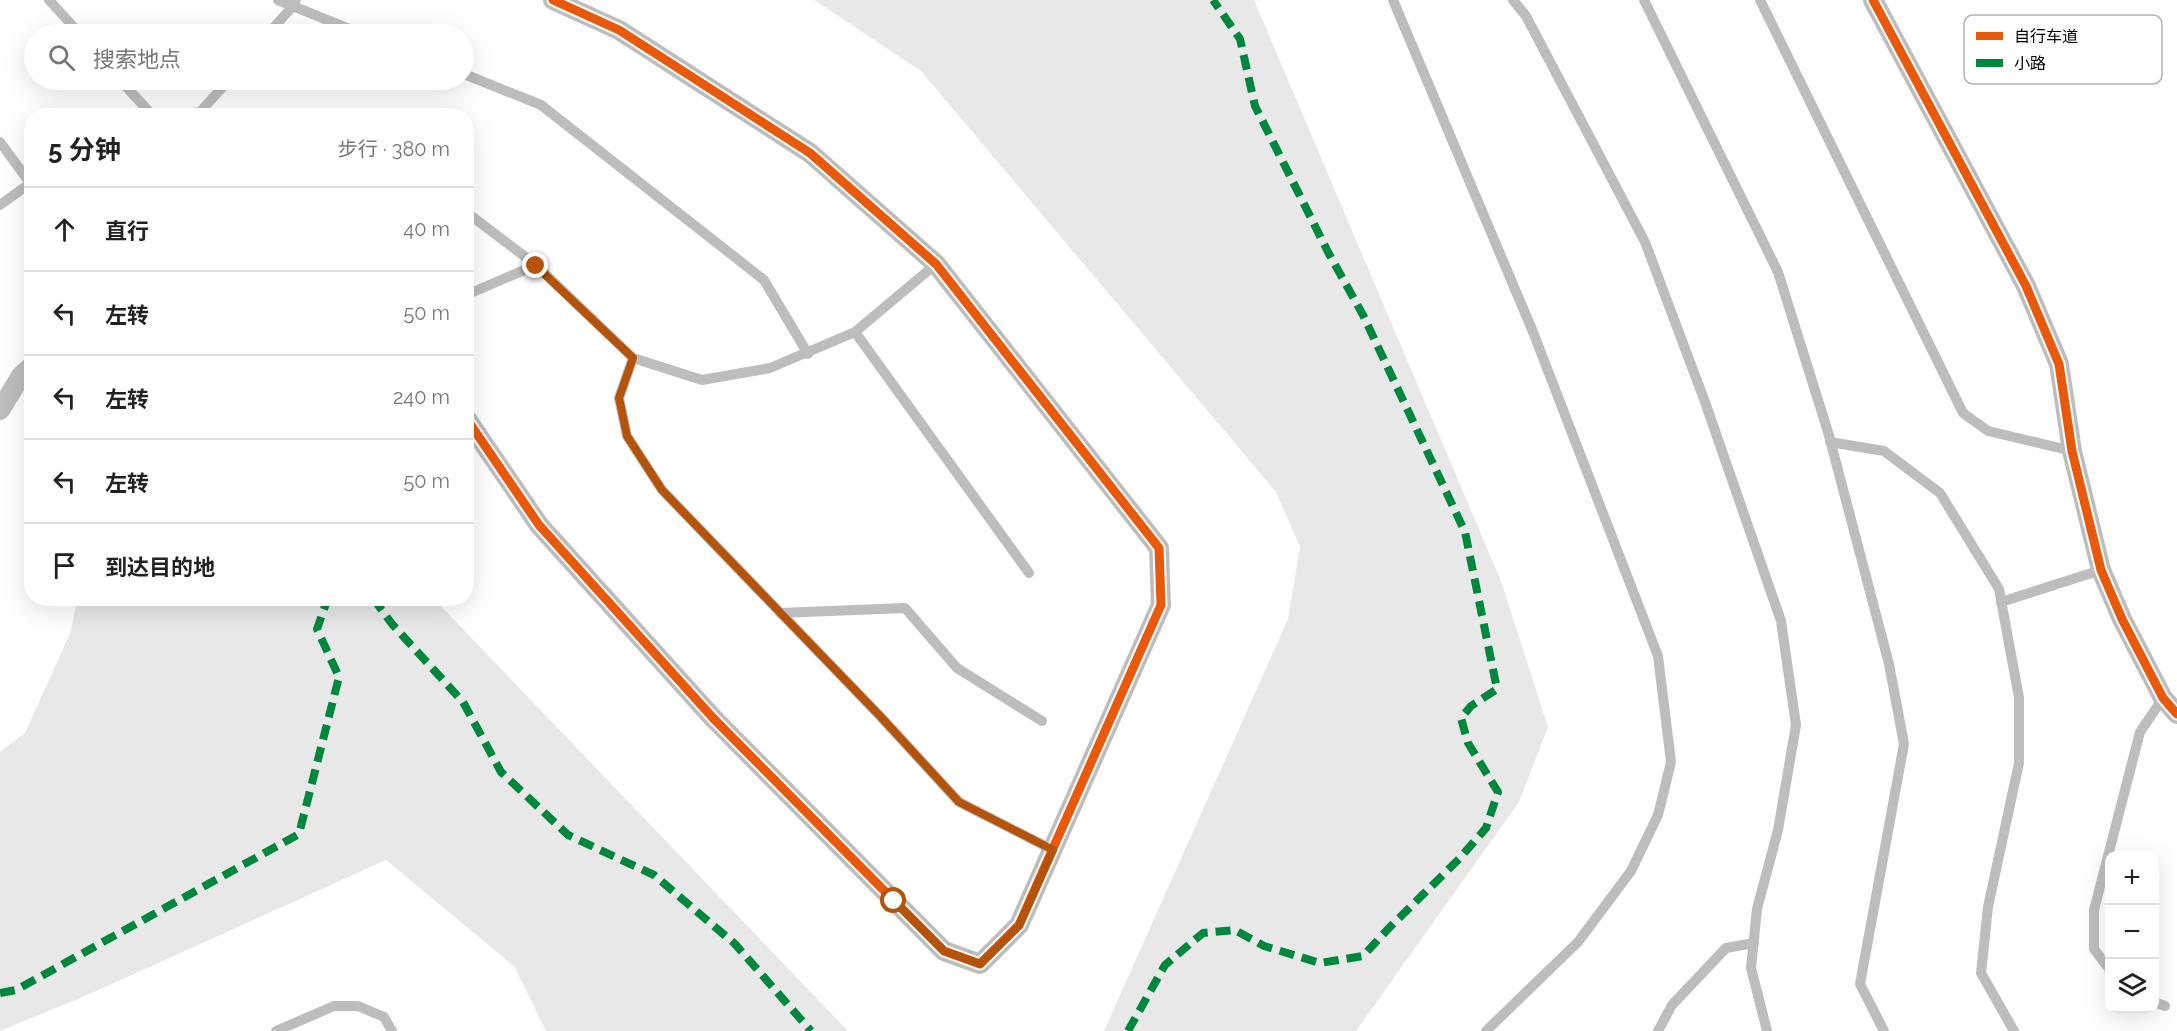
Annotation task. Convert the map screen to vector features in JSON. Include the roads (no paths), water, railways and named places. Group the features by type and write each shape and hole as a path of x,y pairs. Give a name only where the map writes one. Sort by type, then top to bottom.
{"street":[{"path":"474,430 539,525 713,718 944,951 980,964 1019,926 1161,605 1159,548 936,264 810,153 619,30 553,0"},
{"path":"1873,0 2026,286 2059,364 2072,451 2101,570 2122,619 2163,698 2177,714"},
{"path":"0,410 24,373"}],"lane":[{"path":"50,0 71,24"},
{"path":"278,0 294,4 339,24"},
{"path":"1393,0 1533,332 1658,656 1671,762 1658,815 1631,871 1578,942 1486,1031"},
{"path":"1513,0 1526,16 1645,242 1706,402 1781,621 1796,725 1778,830 1757,909 1751,968 1767,1031"},
{"path":"1644,0 1778,272 1830,442 1889,664 1904,744 1860,984 1884,1031"},
{"path":"1760,0 1963,413 1988,431 2072,451"},
{"path":"277,24 294,4"},
{"path":"474,78 541,105 764,280 808,354"},
{"path":"129,90 146,108"},
{"path":"204,108 219,90"},
{"path":"0,142 24,174"},
{"path":"0,205 24,188"},
{"path":"474,218 536,266 633,358 702,380 770,368 808,354 855,332 936,264"},
{"path":"474,293 536,266"},
{"path":"855,332 1029,573"},
{"path":"633,358 619,398 627,436 662,490 959,802 1053,850"},
{"path":"1830,442 1884,451 1940,493 1999,589 2019,698 2019,763 1988,907 1981,974 2014,1031"},
{"path":"2001,602 2101,570"},
{"path":"780,613 905,608 957,668 1042,720"},
{"path":"2105,965 2094,950 2094,910 2140,732 2163,698"},
{"path":"1658,1031 1672,1005 1726,948 1754,943"},
{"path":"276,1031 334,1006 358,1006 384,1017 392,1031"}]}
